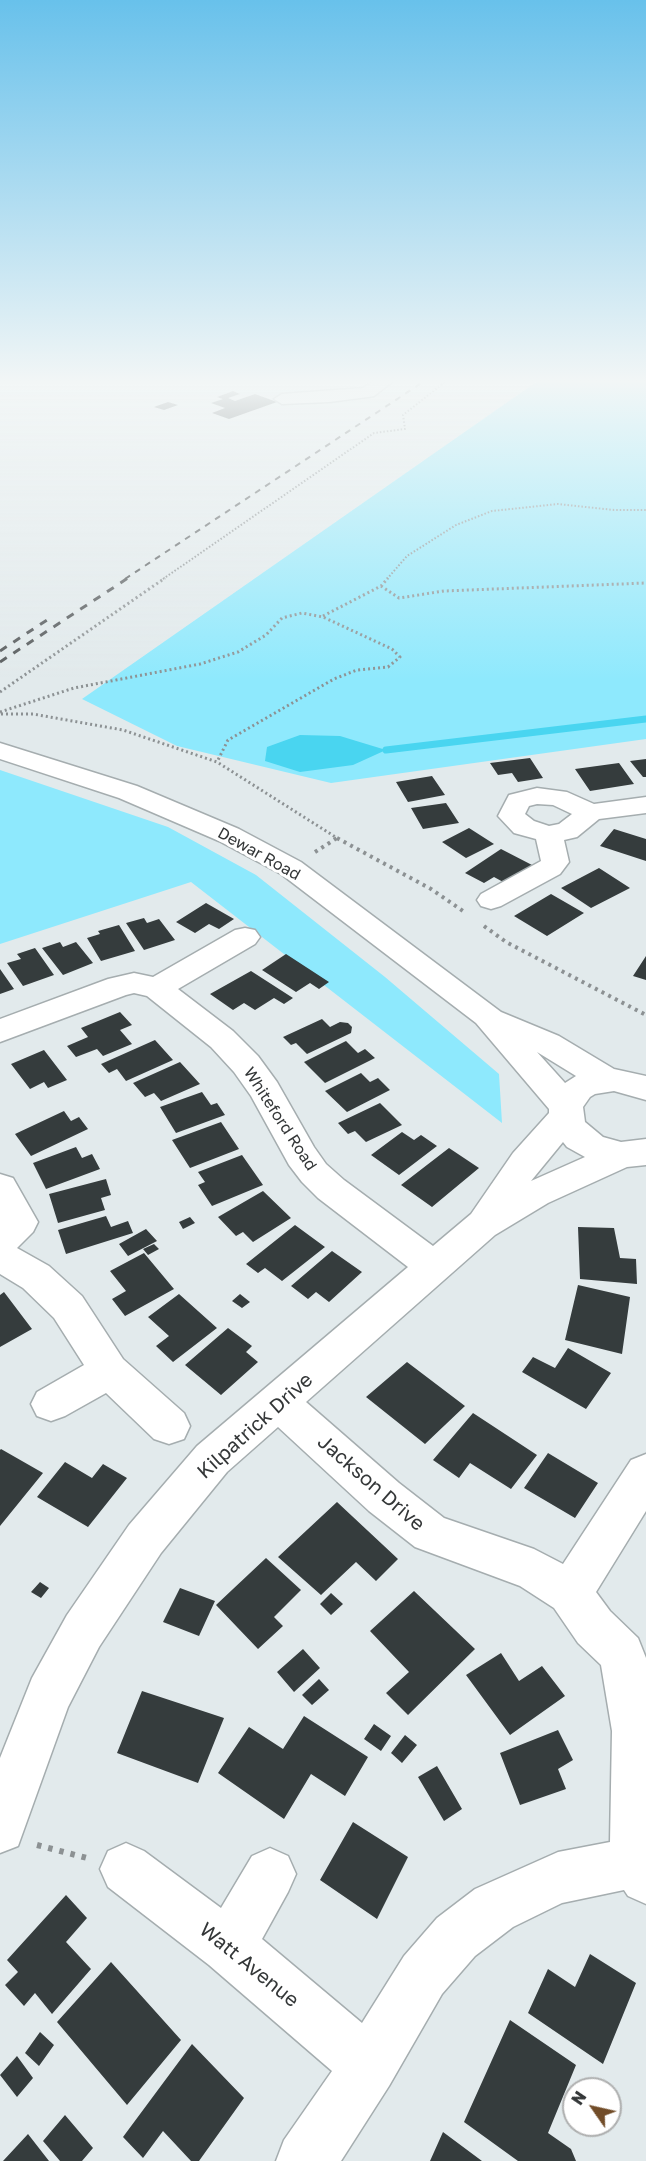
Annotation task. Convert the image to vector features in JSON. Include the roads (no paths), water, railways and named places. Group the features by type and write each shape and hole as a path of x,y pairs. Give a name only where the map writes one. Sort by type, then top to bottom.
{"street":[{"name":"Dewar Road","path":"0,751 128,792 229,835 291,868 487,1016 548,1044 611,1080"},
{"path":"591,812 567,831 548,834 524,827 512,816 518,801 537,796 558,798 591,812 646,805"},
{"path":"479,912 550,868 555,862 555,854 548,834"},
{"path":"0,1031 119,986 134,984 157,988 245,937"},
{"name":"Whiteford Road","path":"157,988 222,1039 246,1064 265,1090 301,1156 314,1173 331,1189 435,1267"},
{"name":"Dewar Road","path":"487,1016 566,1111 570,1127 579,1138 591,1146 638,1155"},
{"name":"Kilpatrick Drive","path":"482,1225 525,1162 566,1111 578,1089 598,1081 611,1080 646,1066"},
{"path":"611,1080 646,1088"},
{"name":"Kilpatrick Drive","path":"17,1836 12,1790 49,1695 83,1631 145,1539 212,1459 482,1225 535,1194 638,1155"},
{"path":"0,1187 20,1222 0,1242"},
{"path":"0,1256 36,1277 68,1307 109,1371 169,1426"},
{"path":"51,1404 109,1371"},
{"name":"Jackson Drive","path":"278,1402 384,1497 430,1533 534,1570 570,1593 594,1627 622,1654 636,1731 634,1827 642,1870"},
{"path":"570,1593 646,1473"},
{"name":"Watt Avenue","path":"126,1869 228,1946 369,2066"},
{"path":"305,2161 337,2117 423,1975 456,1937 494,1908 558,1878 642,1870"},
{"path":"228,1946 270,1874"}],"waterway":[{"path":"386,750 646,719"}],"railway":[{"path":"125,579 276,479"},
{"path":"0,662 128,578"},
{"path":"0,651 50,618"}]}
